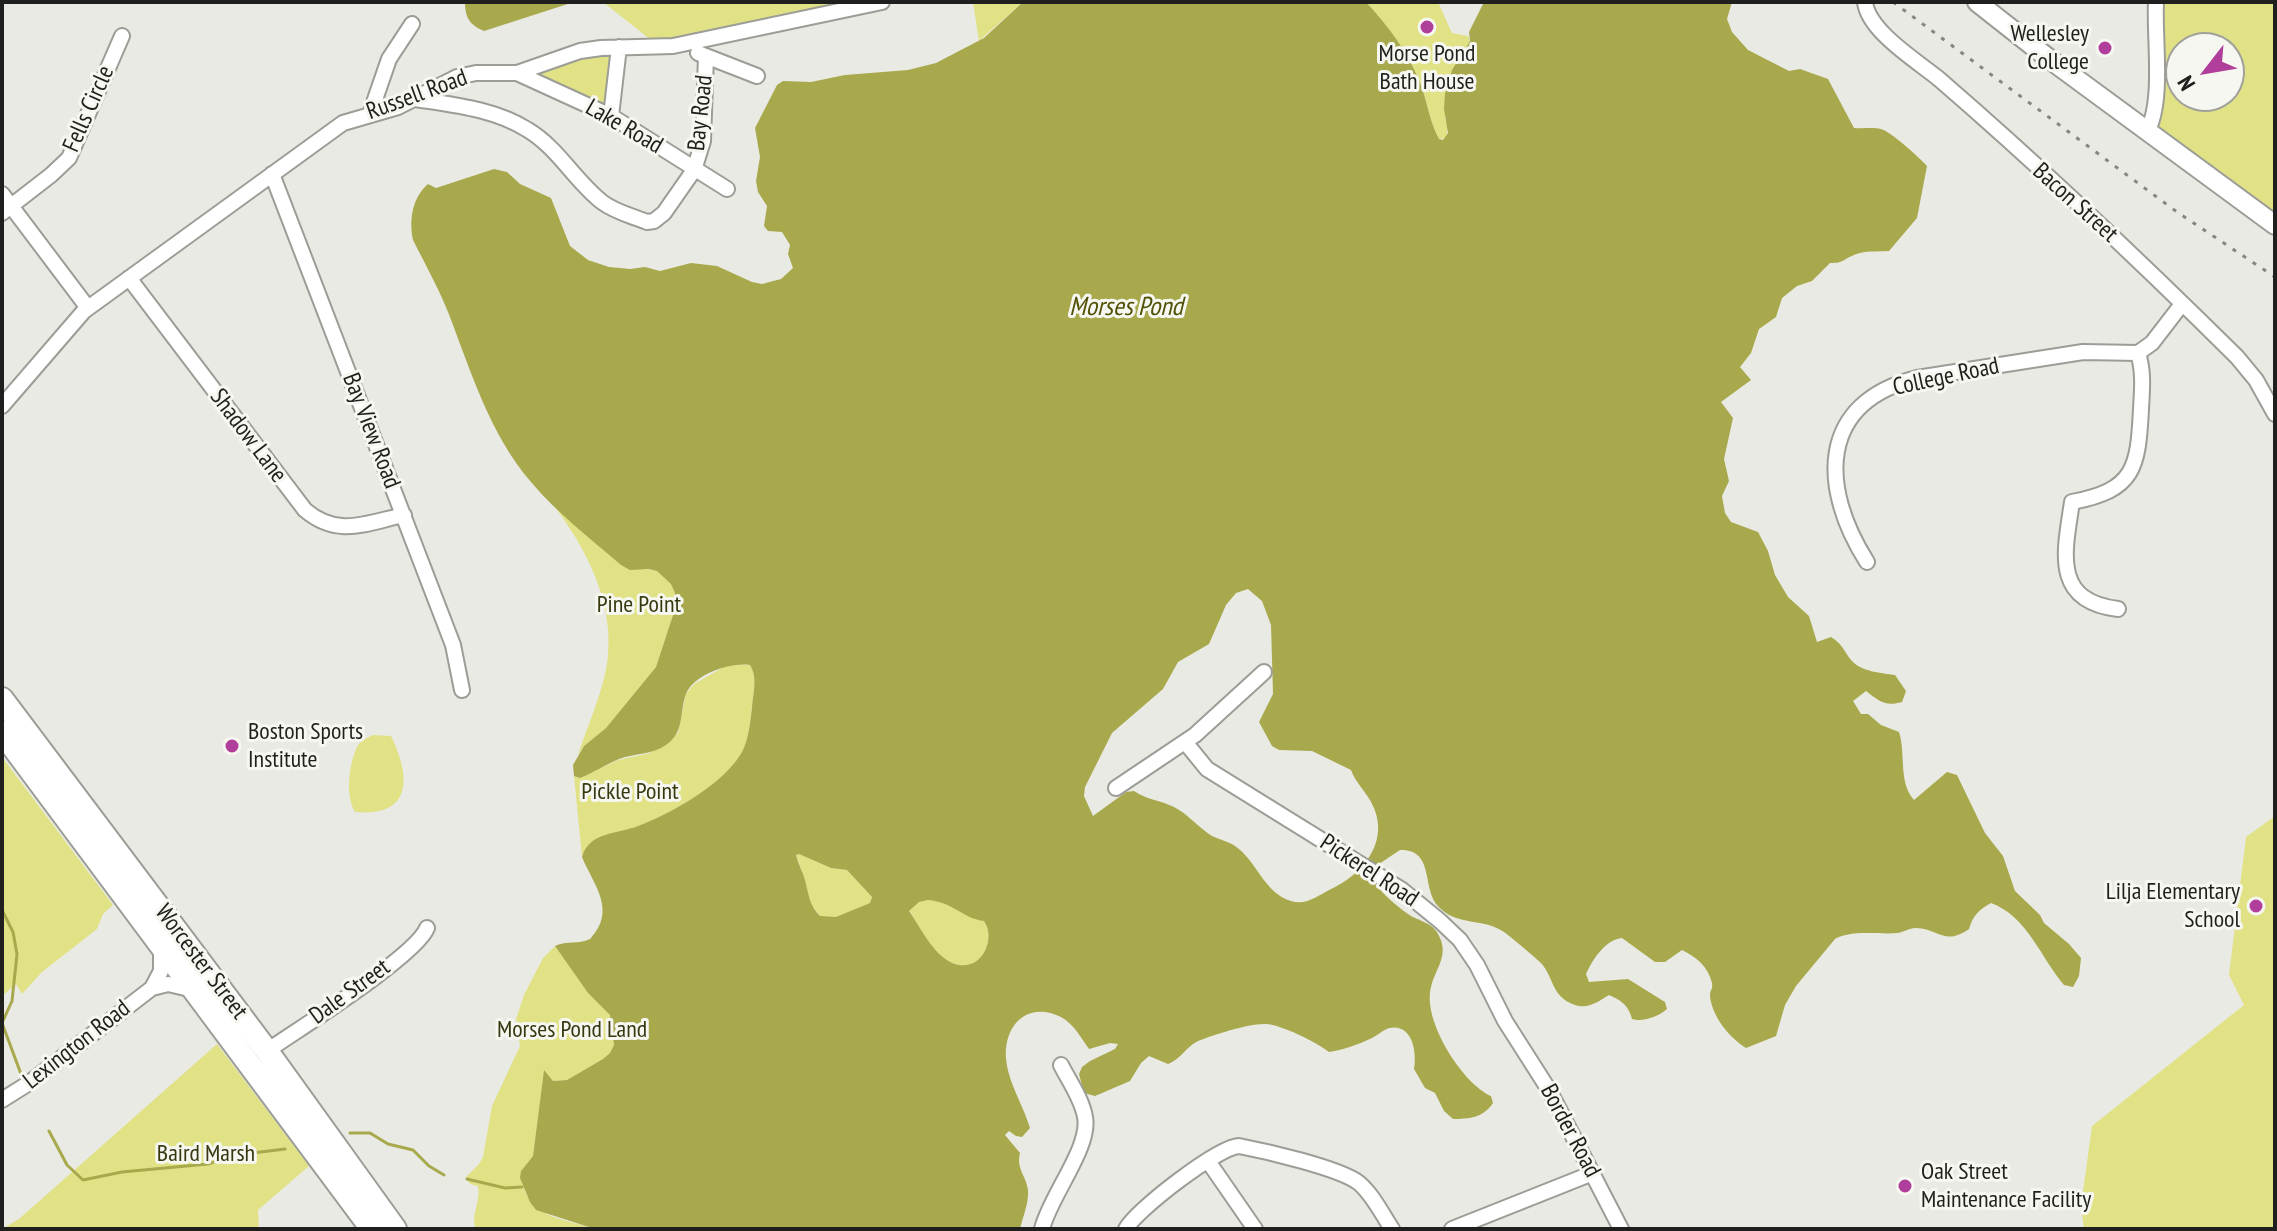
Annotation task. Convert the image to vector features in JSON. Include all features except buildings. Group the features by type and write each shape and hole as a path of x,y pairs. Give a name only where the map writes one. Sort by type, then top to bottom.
{"highway":[{"name":"Worcester Street","path":"2,699 267,1051 395,1229"},
{"name":"Worcester Street","path":"2,732 364,1226"}],"main road":[{"path":"1977,2 2275,225"}],"street":[{"name":"Russell Road","path":"2,406 88,308 343,123 398,107 457,77 476,73 517,73 580,51 679,45 882,2"},
{"name":"Bacon Street","path":"1865,2 1867,14 1885,34 2108,232 2249,370 2275,414"},
{"path":"2147,132 2156,105 2156,2"},
{"path":"370,114 389,59 412,24"},
{"name":"Fells Circle","path":"5,204 51,175 69,158 122,36"},
{"path":"679,45 757,76"},
{"path":"611,116 619,47"},
{"name":"Bay Road","path":"694,170 703,141 706,56"},
{"name":"Lake Road","path":"517,73 611,116 727,189"},
{"path":"416,99 463,106 508,119 530,131 553,150 604,204 647,222 664,213 694,170"},
{"name":"Bay View Road","path":"272,174 453,645 462,690"},
{"path":"5,204 88,308"},
{"name":"Shadow Lane","path":"129,278 270,465 314,518 343,528 404,515"},
{"path":"2118,609 2088,600 2069,581 2065,550 2072,502 2112,489 2133,468 2139,446 2142,378 2138,353 2152,343 2182,304"},
{"name":"College Road","path":"1867,562 1840,509 1834,469 1845,431 1870,398 1892,385 1917,378 2083,352 2138,353"},
{"path":"1116,788 1212,721 1264,672"},
{"name":"Pickerel Road","path":"1185,742 1207,769 1419,903 1460,940 1515,1036"},
{"name":"Dale Street","path":"267,1051 418,942 427,928"},
{"name":"Lexington Road","path":"2,1100 29,1083 152,988 161,971 161,946"},
{"name":"Lexington Road","path":"152,988 174,984 194,990"},
{"name":"Border Road","path":"1515,1036 1545,1082 1621,1229"},
{"path":"1042,1229 1079,1150 1086,1124 1082,1106 1061,1065"},
{"path":"1126,1229 1144,1208 1232,1147 1342,1173 1359,1183 1392,1229"},
{"path":"1208,1161 1255,1229"},
{"path":"1452,1229 1593,1173"}],"green space":[{"path":"603,2 853,2 656,44"},
{"path":"973,2 1023,2 979,41"},
{"path":"1366,2 1438,2 1452,33 1468,36 1470,41 1460,56 1445,119 1448,126 1446,138 1439,139 1422,87 1408,58"},
{"path":"2162,2 2275,2 2275,216 2159,129"},
{"path":"619,47 611,116 517,73"},
{"name":"Pine Point","path":"555,507 621,565 657,571 672,584 675,593 674,612 656,667 606,728 578,755 604,679 608,635 602,595 595,576 577,540"},
{"name":"Pickle Point","path":"729,664 750,665 754,680 748,735 735,762 697,796 666,814 598,839 591,843 582,857 574,776 580,778 618,760 650,753 678,733 686,694 694,684"},
{"path":"373,735 391,736 402,766 402,791 397,801 388,808 355,812 349,789 352,762 359,745"},
{"path":"2,757 113,905 103,914 97,929 42,972 22,994 16,984 2,996"},
{"path":"2275,816 2275,1229 2084,1229 2081,1206 2092,1126 2244,1005 2229,975 2246,837"},
{"path":"796,855 831,868 847,870 872,897 870,903 836,918 820,916 810,903"},
{"path":"945,901 984,921 989,936 981,957 967,965 959,965 936,951 909,910 919,902"},
{"name":"Morses Pond Land","path":"555,946 588,993 610,1015 614,1045 610,1054 567,1080 553,1081 544,1071 533,1156 521,1171 529,1198 536,1207 557,1218 595,1229 476,1229 474,1218 478,1186 470,1184 466,1177 483,1157 492,1106 520,1046 516,1019 524,995 543,958"},
{"name":"Baird Marsh","path":"217,1044 309,1166 258,1210 259,1229 2,1229 19,1219"}],"water":[{"path":"465,2 574,2 484,31 469,20"},
{"name":"Morses Pond","path":"1023,2 1366,2 1408,58 1422,87 1436,132 1443,140 1448,133 1444,109 1452,70 1470,41 1469,32 1484,2 1732,2 1727,19 1732,32 1748,50 1789,71 1800,69 1828,79 1854,128 1881,129 1912,151 1927,166 1917,218 1889,251 1862,252 1841,262 1830,263 1812,281 1797,286 1782,298 1776,317 1759,329 1751,353 1740,367 1751,380 1721,402 1733,418 1724,459 1729,481 1722,496 1725,513 1731,522 1758,532 1775,575 1788,597 1809,616 1817,642 1831,637 1861,668 1895,675 1906,691 1902,702 1882,702 1866,691 1853,701 1861,714 1868,714 1881,725 1899,732 1904,776 1914,800 1947,772 1957,775 1985,833 2003,856 2015,891 2081,958 2079,976 2073,987 2064,985 2024,928 2004,909 1991,903 1977,913 1969,929 1954,936 1916,928 1898,933 1849,934 1835,939 1796,986 1785,1005 1776,1036 1746,1048 1728,1033 1718,1019 1711,1004 1712,986 1708,972 1682,950 1665,962 1655,962 1622,938 1605,946 1586,974 1589,982 1628,979 1665,1002 1667,1009 1655,1016 1632,1019 1624,1004 1609,995 1589,1005 1575,1005 1561,997 1541,963 1504,932 1444,912 1432,897 1423,862 1411,851 1400,850 1379,864 1372,880 1398,907 1429,924 1438,934 1443,948 1431,987 1432,1016 1438,1033 1457,1064 1468,1078 1491,1096 1493,1103 1480,1115 1453,1119 1444,1111 1435,1093 1425,1088 1414,1069 1412,1041 1403,1030 1397,1028 1389,1028 1362,1042 1329,1052 1281,1027 1259,1024 1241,1027 1198,1041 1168,1064 1149,1056 1130,1081 1095,1096 1084,1093 1079,1074 1082,1067 1115,1049 1118,1044 1089,1049 1066,1020 1038,1012 1020,1019 1009,1035 1006,1046 1010,1076 1030,1128 1022,1137 1009,1131 1005,1135 1020,1153 1019,1163 1028,1190 1020,1229 595,1229 536,1210 520,1178 521,1171 533,1156 544,1070 553,1081 567,1080 603,1059 614,1045 610,1015 588,993 555,946 590,939 602,918 601,898 582,857 597,838 666,814 697,796 724,774 747,740 754,675 750,665 742,665 705,675 686,694 679,728 666,745 655,751 619,759 580,778 574,776 573,765 584,746 606,728 656,667 674,612 675,593 671,584 657,571 630,570 621,565 552,504 516,463 482,401 444,303 413,240 411,225 415,203 428,184 436,188 494,169 507,172 520,184 551,198 570,246 588,260 609,267 645,267 660,271 691,263 717,266 762,284 781,279 793,268 788,254 790,245 782,232 768,231 764,226 767,206 758,192 756,181 760,157 755,128 777,85 783,81 811,82 845,75 908,70 936,63 984,38","holes":["1248,589 1262,601 1271,625 1273,694 1259,722 1272,746 1279,750 1312,751 1351,770 1371,801 1377,819 1375,844 1362,866 1342,883 1302,902 1282,897 1267,884 1243,852 1212,836 1174,807 1134,791 1126,792 1093,816 1084,796 1085,787 1112,733 1163,689 1178,662 1209,644 1226,605 1236,593","796,855 831,868 847,870 872,897 870,903 836,917 820,916 811,904","937,901 984,921 989,936 981,957 967,965 959,965 943,957 909,911 919,902"]}],"waterway":[{"path":"2,910 13,932 17,954 12,1001 2,1023 21,1074"},
{"path":"49,1131 67,1165 83,1180 122,1172 208,1164 236,1155 285,1149"},
{"path":"350,1133 370,1133 388,1144 413,1150 429,1166 444,1175"},
{"path":"467,1179 505,1188 522,1187"}],"railway":[{"path":"1893,2 2177,212 2275,277"}],"place":[{"name":"Morse Pond Bath House","path":"1427,27"},
{"name":"Wellesley College","path":"2105,48"},
{"name":"Boston Sports Institute","path":"232,746"},
{"name":"Lilja Elementary School","path":"2256,906"},
{"name":"Oak Street Maintenance Facility","path":"1905,1186"}]}
